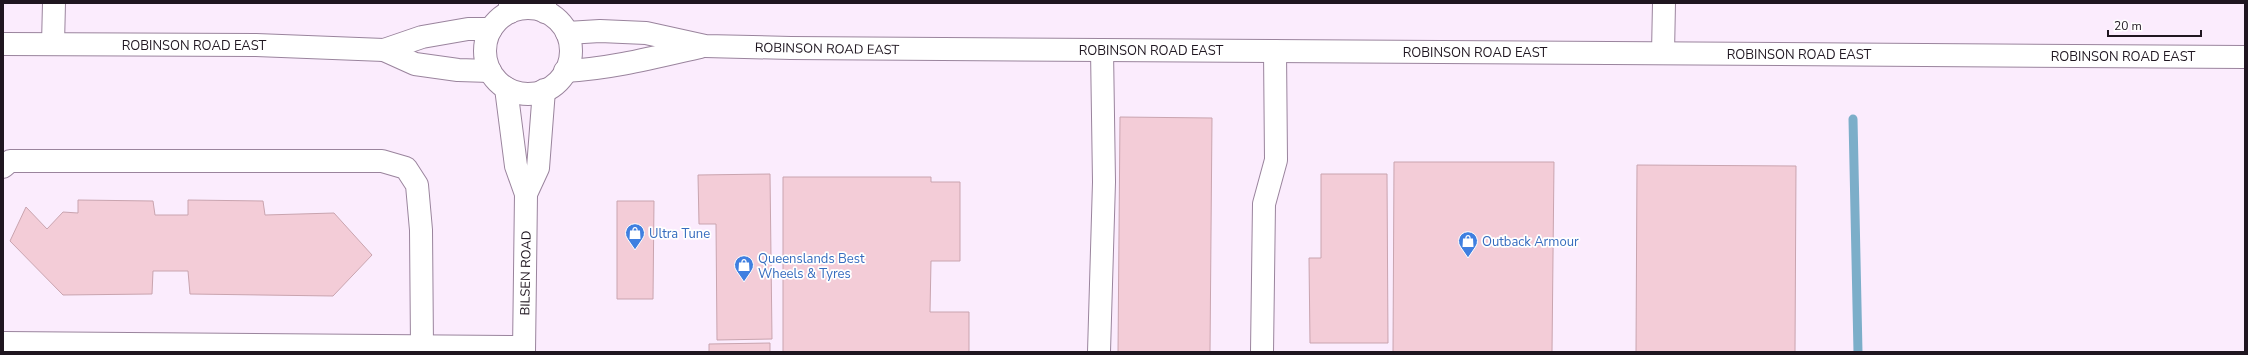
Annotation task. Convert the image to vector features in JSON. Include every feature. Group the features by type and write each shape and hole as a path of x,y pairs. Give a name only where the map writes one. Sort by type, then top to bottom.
{"main road":[{"path":"53,44 54,3"},
{"path":"1663,53 1664,3"},
{"path":"545,7 567,33 570,46 570,59 565,71 556,83 544,90 518,93 506,88 490,72 485,57 486,42 491,29 510,8 545,7"},
{"name":"ROBINSON ROAD EAST","path":"3,44 256,45 384,50 422,37 468,29 491,29"},
{"name":"ROBINSON ROAD EAST","path":"567,33 600,30 646,33 705,46 2245,57"},
{"name":"ROBINSON ROAD EAST","path":"565,71 587,70 646,60 705,46"},
{"name":"ROBINSON ROAD EAST","path":"384,50 415,64 458,70 490,72"},
{"path":"1100,352 1104,182 1102,50"},
{"path":"1262,352 1264,204 1276,160 1275,51"},
{"name":"BILSEN ROAD","path":"506,88 516,166 526,194 524,349"},
{"name":"BILSEN ROAD","path":"526,194 538,168 544,90"},
{"path":"3,167 10,161 382,161 406,168 417,185 421,230 422,346"},
{"path":"3,342 422,346 524,349"}],"building":[{"path":"1120,117 1212,118 1210,352 1118,352"},
{"path":"1394,162 1554,162 1552,352 1393,352"},
{"path":"1637,165 1796,166 1795,352 1636,352"},
{"name":"Queenslands Best Wheels & Tyres","path":"770,174 772,339 717,340 716,224 699,224 698,175"},
{"path":"1321,174 1387,174 1388,343 1310,343 1309,258 1321,258"},
{"path":"783,177 931,177 931,182 960,182 960,261 931,261 930,312 969,312 969,352 783,352"},
{"path":"78,200 153,201 155,215 188,215 188,200 263,201 265,215 334,213 372,255 333,296 190,294 188,271 153,271 152,294 63,295 10,241 26,207 47,229 63,212 78,213"},
{"name":"Ultra Tune","path":"617,201 654,201 653,299 617,299"},
{"path":"770,343 770,352 709,352 709,344"}],"waterway":[{"path":"1853,119 1858,352"}],"place":[{"name":"Ultra Tune","path":"635,250"},
{"name":"Outback Armour","path":"1468,258"},
{"name":"Queenslands Best Wheels & Tyres","path":"744,282"}]}
